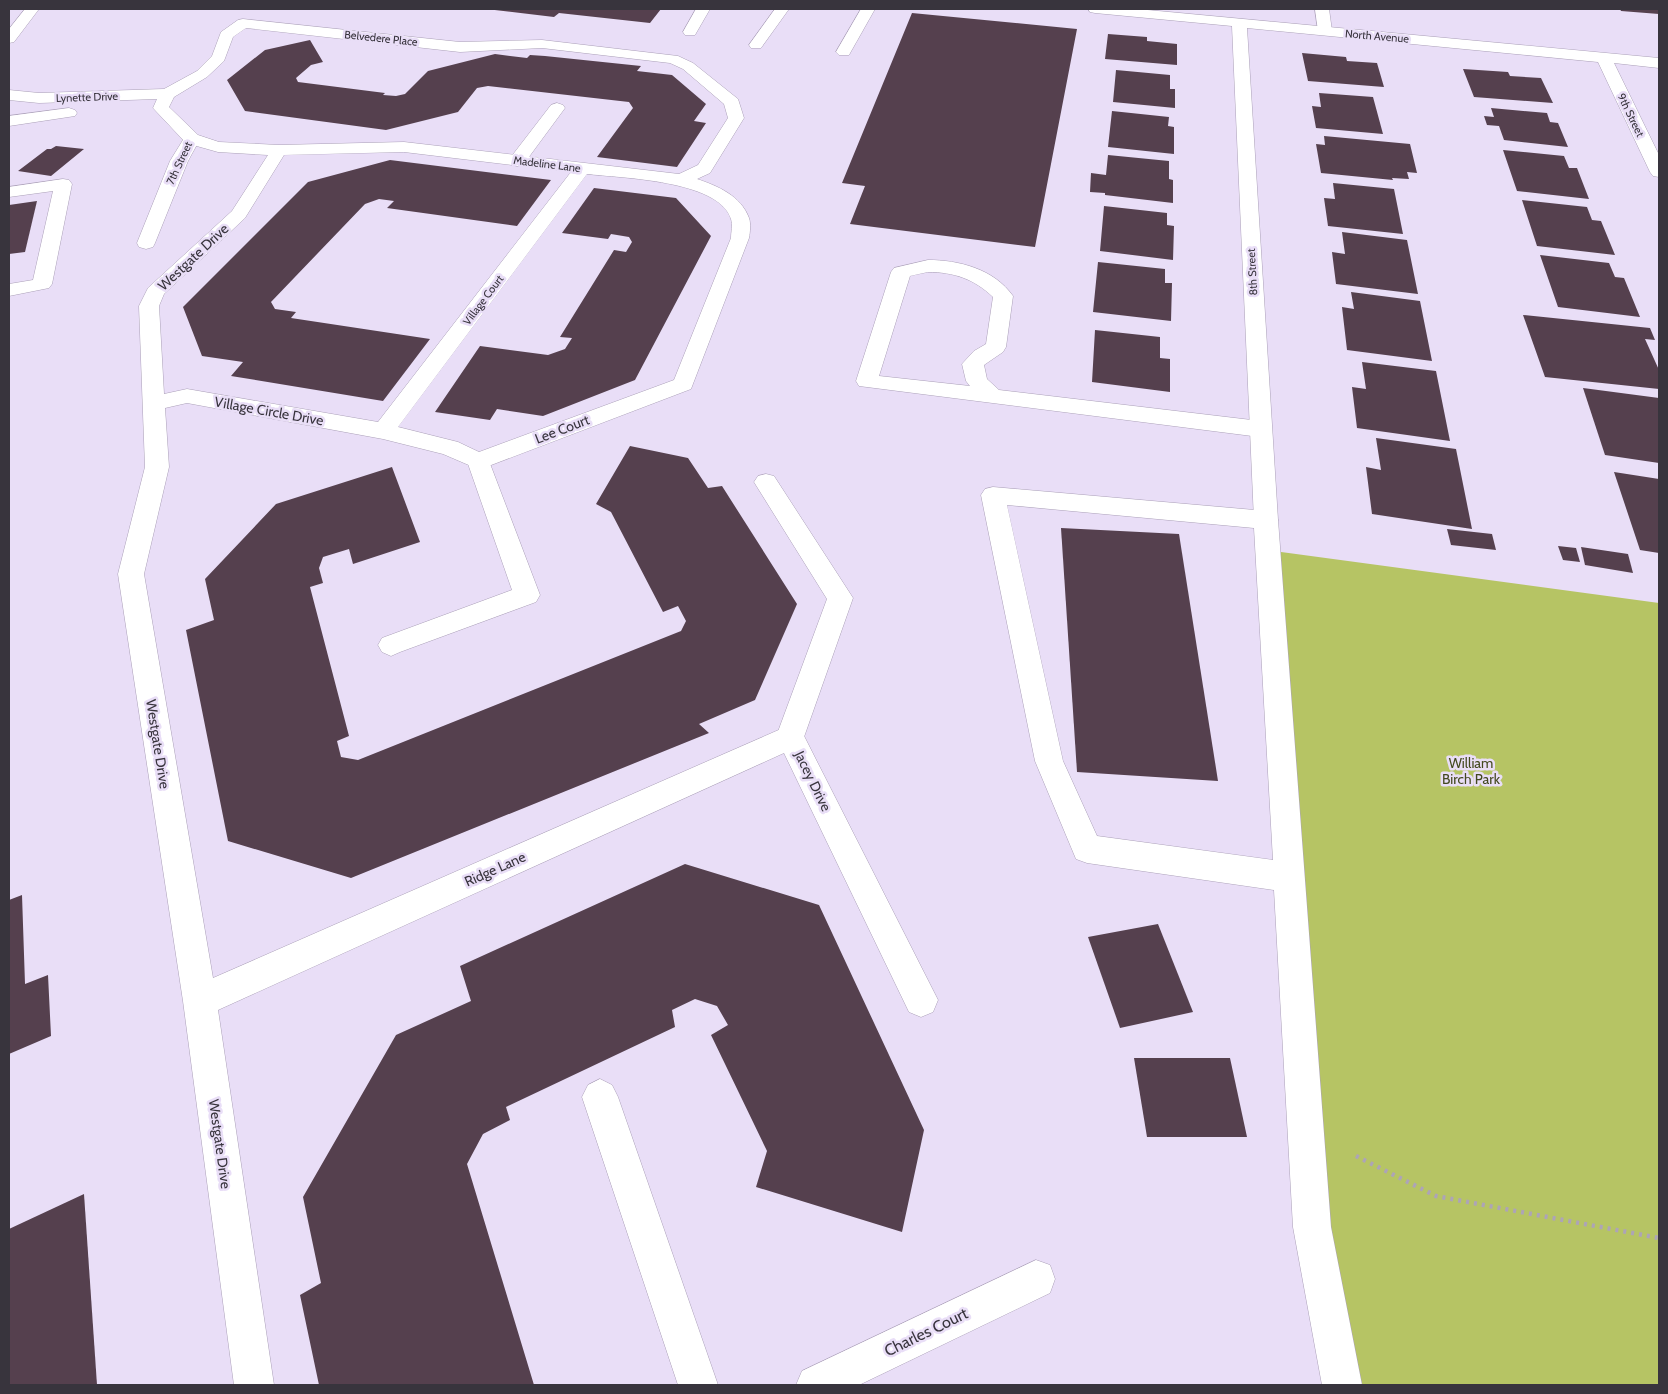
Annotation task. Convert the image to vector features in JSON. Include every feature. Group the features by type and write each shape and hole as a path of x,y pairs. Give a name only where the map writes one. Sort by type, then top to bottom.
{"main road":[{"path":"9,39 32,9"},
{"path":"690,32 703,9"},
{"path":"756,45 782,9"},
{"path":"844,52 868,9"},
{"name":"North Avenue","path":"1096,9 1659,63"},
{"path":"1322,9 1325,31"},
{"name":"Belvedere Place","path":"164,101 202,74 219,58 226,35 243,23 460,47 542,44 673,59 688,66 732,102 736,118 704,169 682,180"},
{"name":"8th Street","path":"1240,23 1260,429 1312,1227 1342,1385"},
{"name":"9th Street","path":"1604,58 1659,172"},
{"name":"Lynette Drive","path":"9,95 39,98 164,101"},
{"name":"Lynette Drive","path":"9,121 164,101"},
{"name":"7th Street","path":"146,243 179,161 192,139 164,101"},
{"path":"517,160 557,108"},
{"name":"Madeline Lane","path":"192,139 218,147 279,150 404,147 682,180"},
{"name":"Westgate Drive","path":"254,1385 200,1001 131,574 157,467 149,306 155,292 239,214 279,150"},
{"name":"Village Court","path":"383,431 584,168"},
{"name":"Lee Court","path":"478,461 682,384 740,238 740,219 729,201 708,188 682,180"},
{"path":"9,192 64,184 42,284 9,290"},
{"path":"993,397 977,381 973,364 981,356 996,347 1002,320 1003,296 973,273 946,265 917,266 901,272 867,381 993,397 1260,429"},
{"name":"Village Circle Drive","path":"154,403 187,396 383,431"},
{"path":"383,431 450,448 478,461 527,595 391,645"},
{"name":"Jacey Drive","path":"766,482 840,598 790,736 921,1000"},
{"path":"1266,520 993,495 1049,761 1086,849 1288,877"},
{"name":"Ridge Lane","path":"200,1001 790,736"},
{"path":"600,1097 698,1385"},
{"name":"Charles Court","path":"816,1385 1036,1279"}],"path":[{"path":"1306,1131 1436,1196 1659,1238"}],"green space":[{"name":"William Birch Park","path":"1267,550 1659,603 1659,1385 1342,1385 1312,1227"}],"building":[{"path":"486,9 661,9 650,23 559,13 554,17"},
{"path":"1620,9 1659,9 1659,14 1621,11"},
{"path":"912,13 1077,29 1035,247 850,224 865,186 842,183"},
{"path":"1108,34 1147,37 1147,41 1177,44 1177,65 1105,59"},
{"path":"310,40 323,62 311,65 296,78 298,82 396,96 405,94 428,71 495,54 527,58 530,55 545,56 641,66 637,71 672,75 706,104 694,121 706,123 677,167 597,157 633,108 629,102 488,86 477,88 458,112 386,130 245,111 227,80 265,50"},
{"path":"1302,53 1346,57 1347,61 1377,63 1384,87 1308,81"},
{"path":"1463,69 1508,72 1510,76 1541,78 1553,103 1474,97"},
{"path":"1116,70 1170,75 1170,89 1175,89 1175,108 1113,102"},
{"path":"1319,93 1373,97 1383,134 1316,128 1312,106 1321,107"},
{"path":"1491,108 1547,113 1550,122 1558,123 1568,147 1504,140 1499,126 1487,125 1484,116 1494,117"},
{"path":"1112,111 1169,117 1168,126 1174,127 1174,154 1108,147"},
{"path":"1324,136 1410,144 1417,173 1407,172 1409,179 1392,178 1393,180 1321,173 1316,144 1325,145"},
{"path":"56,146 84,149 51,176 18,171 47,149"},
{"path":"1503,150 1564,156 1569,168 1577,168 1589,199 1517,191"},
{"path":"1108,155 1169,161 1169,179 1173,180 1173,203 1090,192 1091,173 1106,175"},
{"path":"390,160 551,180 517,226 387,208 394,201 379,199 365,204 271,302 275,309 296,312 291,318 430,339 383,401 231,376 243,362 202,356 183,307 308,182"},
{"path":"1333,183 1394,189 1403,234 1328,226 1324,198 1335,199"},
{"path":"594,188 676,198 711,236 635,380 543,416 497,409 490,420 435,412 480,346 548,355 565,349 572,338 560,337 614,250 626,252 632,242 629,237 611,234 608,239 562,233"},
{"path":"1522,200 1587,207 1592,220 1601,221 1615,255 1537,246"},
{"path":"37,201 25,252 9,254 9,205"},
{"path":"1104,206 1167,213 1167,225 1174,226 1173,260 1100,251"},
{"path":"1342,232 1407,240 1418,294 1336,284 1332,252 1345,254"},
{"path":"1540,255 1609,263 1615,277 1624,278 1640,317 1558,307"},
{"path":"1098,262 1165,269 1165,283 1172,283 1171,321 1093,312"},
{"path":"1351,292 1420,301 1432,361 1347,350 1342,307 1354,309"},
{"path":"1523,315 1650,328 1655,340 1645,339 1659,370 1659,389 1545,377"},
{"path":"1095,330 1160,337 1160,358 1170,359 1170,392 1092,382"},
{"path":"1362,362 1436,371 1450,441 1357,428 1352,387 1366,389"},
{"path":"1583,388 1659,398 1659,463 1605,455"},
{"path":"1376,438 1456,449 1472,529 1372,514 1366,467 1381,470"},
{"path":"630,446 688,458 708,488 722,486 797,604 755,700 699,724 709,733 351,878 228,841 186,630 214,620 205,579 276,504 392,467 420,542 353,564 349,549 323,557 319,568 323,583 310,587 349,736 337,741 341,757 358,760 681,631 686,621 678,606 663,612 611,512 596,504"},
{"path":"1614,472 1659,479 1659,553 1640,550"},
{"path":"1061,528 1179,534 1218,781 1077,772"},
{"path":"1447,529 1492,534 1496,550 1451,545"},
{"path":"1558,546 1576,548 1580,562 1563,560"},
{"path":"1581,547 1628,554 1633,573 1585,565"},
{"path":"685,864 819,905 924,1130 902,1232 756,1187 767,1151 711,1035 728,1025 717,1006 695,999 672,1010 675,1027 506,1107 510,1120 483,1134 467,1164 534,1385 319,1385 300,1295 321,1283 303,1197 396,1035 471,1001 460,966"},
{"path":"22,895 25,984 48,975 51,1036 9,1054 9,900"},
{"path":"1158,924 1193,1012 1120,1028 1088,937"},
{"path":"1134,1058 1230,1058 1247,1137 1147,1137"},
{"path":"84,1194 97,1385 9,1385 9,1229"}]}
